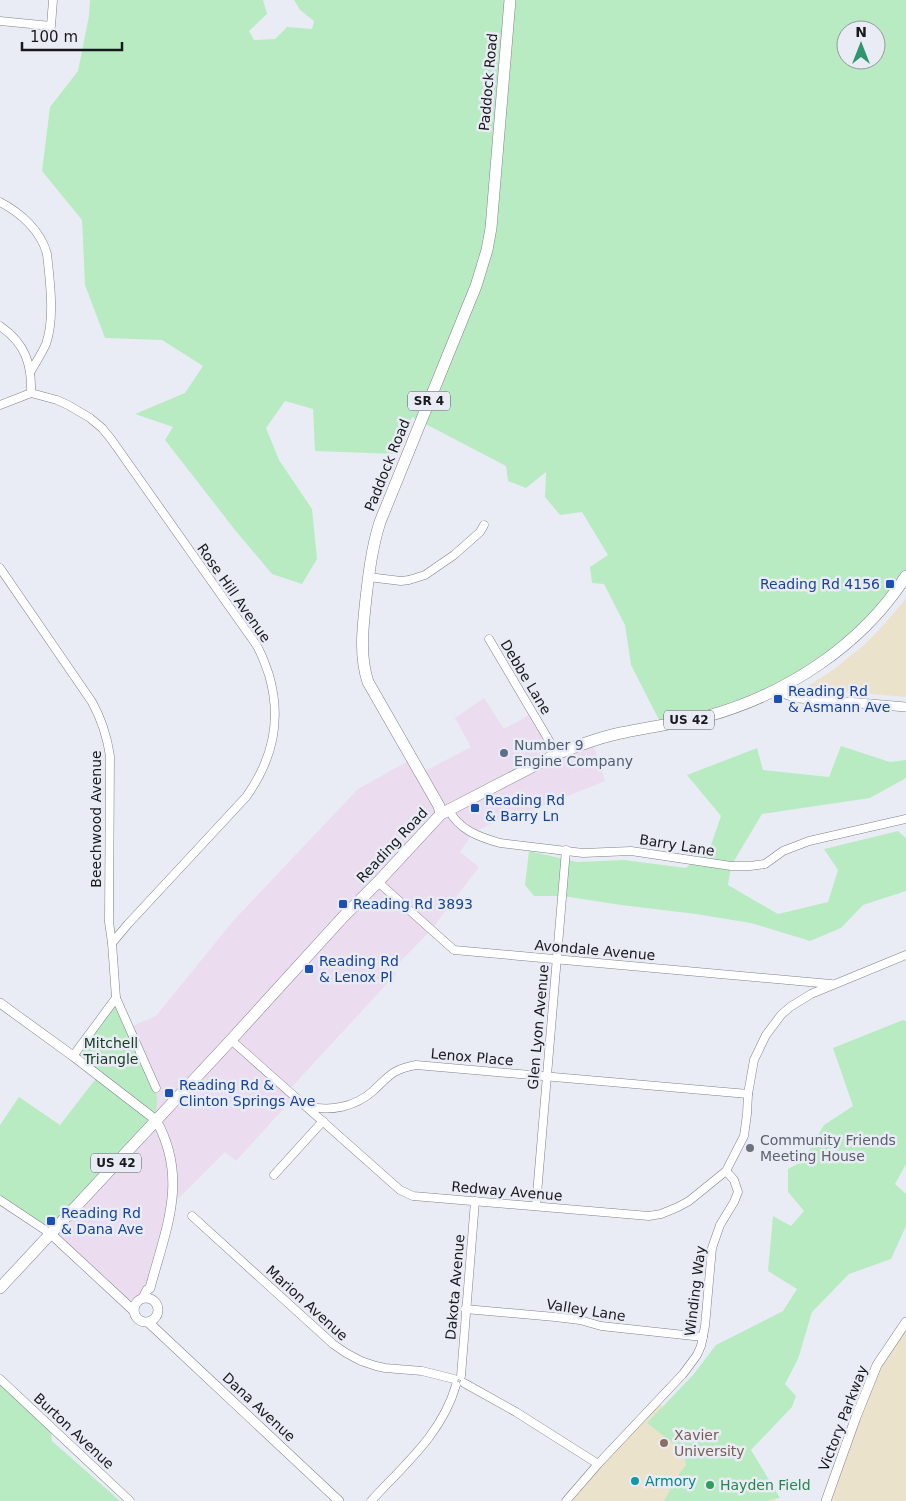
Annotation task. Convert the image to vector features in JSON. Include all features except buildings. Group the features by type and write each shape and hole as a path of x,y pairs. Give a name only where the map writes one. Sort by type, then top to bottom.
{"main road":[{"name":"Paddock Road","path":"445,812 439,806 368,682 362,651 368,577 380,522 476,286 487,250 491,228 510,0"},
{"name":"Reading Road","path":"0,1288 343,917 445,812 557,754 582,744 624,732 708,716 761,697 780,688 815,666 846,643 888,601 906,576"}],"street":[{"path":"0,21 51,26 53,0"},
{"path":"0,202 36,231 45,245 47,254 51,312 49,333 42,352 31,371"},
{"path":"0,326 22,348 28,359 31,371 31,393 0,405"},
{"name":"Rose Hill Avenue","path":"31,393 57,400 79,411 96,423 110,438 258,647 265,662 274,698 275,713 272,744 255,784 112,943"},
{"path":"368,577 401,581 425,575 454,555 480,532 484,525"},
{"name":"Beechwood Avenue","path":"0,568 92,702 103,725 110,756 109,922 116,998 156,1088"},
{"name":"Debbe Lane","path":"489,639 557,754"},
{"path":"780,688 795,698 906,707"},
{"name":"Barry Lane","path":"445,812 465,829 488,839 512,844 594,853 631,851 731,866 765,864 783,851 809,841 906,819"},
{"name":"Glen Lyon Avenue","path":"536,1206 566,850"},
{"name":"Avondale Avenue","path":"378,882 454,950 798,980 834,985"},
{"path":"726,1171 744,1136 748,1094 754,1060 773,1025 790,1007 800,1000 906,955"},
{"path":"73,1056 116,998"},
{"path":"0,1002 156,1120 163,1133 168,1146 173,1174 174,1190 172,1205 150,1288 136,1304 134,1311"},
{"path":"231,1040 305,1105"},
{"name":"Lenox Place","path":"305,1105 323,1109 346,1106 365,1097 390,1074 416,1065 748,1094"},
{"name":"Redway Avenue","path":"305,1105 400,1190 413,1196 640,1216 661,1214 678,1207 689,1201 726,1171"},
{"path":"274,1175 323,1121"},
{"name":"Winding Way","path":"566,1501 598,1464 683,1374 697,1355 705,1326 712,1248 720,1225 738,1192 734,1180 726,1171"},
{"path":"0,1200 51,1234 120,1297 134,1311 140,1321 148,1322 156,1317"},
{"name":"Dakota Avenue","path":"371,1501 432,1436 448,1409 459,1381 475,1201"},
{"name":"Marion Avenue","path":"192,1216 333,1344 346,1353 381,1367 422,1371 459,1381 516,1412 598,1464"},
{"path":"150,1288 153,1300 158,1306 156,1317 159,1333"},
{"path":"120,1297 153,1300"},
{"name":"Valley Lane","path":"465,1309 555,1317 580,1320 601,1326 703,1336"},
{"name":"Dana Avenue","path":"148,1322 339,1501"},
{"name":"Victory Parkway","path":"826,1501 877,1365 906,1322"},
{"name":"Burton Avenue","path":"0,1379 130,1501"}],"shaded area":[{"path":"906,599 906,697 805,688 833,670 864,645"},
{"path":"484,698 504,729 533,713 557,753 592,741 605,781 521,816 517,810 473,833 460,852 479,867 431,930 392,970 396,974 289,1090 295,1096 236,1161 225,1152 172,1205 143,1298 138,1301 126,1298 51,1234 157,1099 130,1027 156,1016 234,920 358,789 412,759 421,773 471,747 455,718"},
{"path":"906,1322 906,1501 826,1501 868,1386"},
{"name":"Xavier University","path":"657,1402 750,1472 777,1501 566,1501"}],"green space":[{"path":"90,0 263,0 267,14 249,31 254,40 275,39 287,27 312,29 314,21 300,10 294,0 906,0 906,576 877,613 780,688 662,726 631,665 625,625 604,584 592,583 590,567 608,555 582,512 560,515 545,497 546,472 526,488 508,481 506,466 412,417 396,454 315,451 313,409 285,401 266,428 279,460 312,509 317,559 302,584 272,574 165,440 173,427 135,414 185,393 203,366 162,340 105,338 85,285 82,220 42,171 50,107 78,71 89,16"},
{"path":"841,746 890,762 906,760 906,778 870,798 762,814 731,866 728,885 778,914 828,902 838,870 824,849 898,831 906,838 906,891 863,905 841,928 810,941 751,923 696,914 563,896 534,896 525,885 529,851 577,862 624,860 686,868 710,848 721,816 687,775 757,748 763,770 829,777"},
{"name":"Mitchell Triangle","path":"116,998 156,1088 156,1120 51,1234 0,1200 0,1125 19,1097 60,1125 98,1076 73,1056"},
{"path":"903,1020 906,1021 906,1164 895,1184 906,1194 906,1226 891,1259 849,1274 812,1312 798,1359 785,1384 796,1396 792,1407 751,1450 780,1498 769,1501 664,1501 678,1475 686,1465 683,1451 647,1423 693,1375 716,1345 783,1311 797,1289 768,1271 773,1216 791,1226 804,1211 788,1192 788,1169 803,1161 824,1125 853,1106 833,1048"},
{"path":"0,1379 50,1426 52,1441 120,1501 0,1501"}],"place":[{"name":"Reading Rd 4156","path":"890,584"},
{"name":"Reading Rd & Asmann Ave","path":"778,699"},
{"name":"Number 9 Engine Company","path":"504,753"},
{"name":"Reading Rd & Barry Ln","path":"475,808"},
{"name":"Reading Rd 3893","path":"343,904"},
{"name":"Reading Rd & Lenox Pl","path":"309,969"},
{"name":"Reading Rd & Clinton Springs Ave","path":"169,1093"},
{"name":"Community Friends Meeting House","path":"750,1148"},
{"name":"Reading Rd & Dana Ave","path":"51,1221"},
{"name":"Xavier University","path":"664,1443"},
{"name":"Armory","path":"635,1481"},
{"name":"Hayden Field","path":"710,1485"}]}
